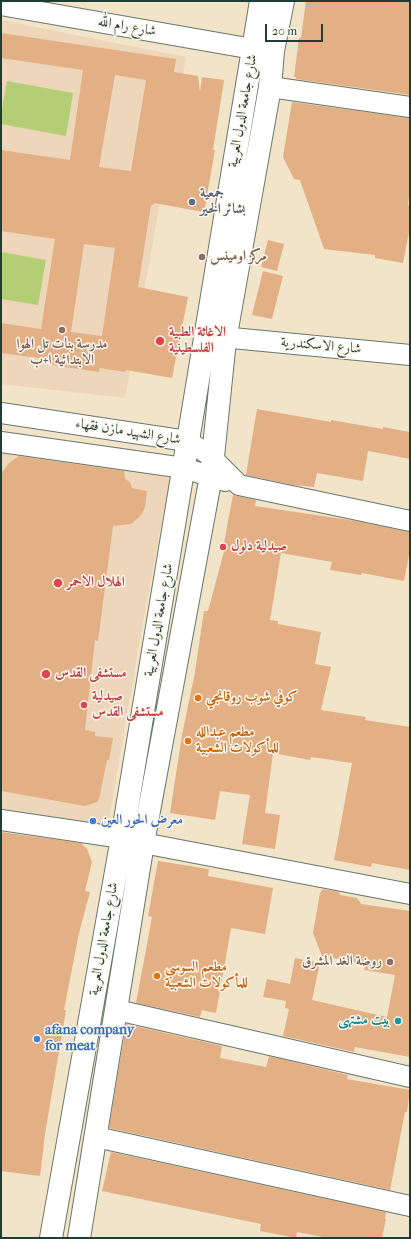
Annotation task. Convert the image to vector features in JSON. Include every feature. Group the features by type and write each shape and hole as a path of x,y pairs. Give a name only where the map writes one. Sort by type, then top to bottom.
{"main road":[{"name":"شارع جامعة الدول العربية","path":"51,1238 122,838 261,1"},
{"name":"شارع جامعة الدول العربية","path":"79,1238 143,843 210,464 225,340 270,87 273,51 283,1"}],"street":[{"name":"شارع رام الله","path":"1,5 254,49"},
{"path":"270,87 410,107"},
{"name":"شارع الاسكندرية","path":"232,338 410,355"},
{"name":"شارع الشهيد مازن فقهاء","path":"1,413 187,441 210,464 239,485 410,521"},
{"name":"شارع الشهيد مازن فقهاء","path":"1,442 184,468 210,464"},
{"path":"1,820 122,838 410,894"},
{"path":"117,1010 410,1077"},
{"path":"96,1137 410,1206"}],"shaded area":[{"path":"1,20 186,57 125,398 1,384"},
{"path":"1,436 171,474 145,611 108,825 1,809"}],"green space":[{"path":"7,81 73,93 66,136 1,124 1,115"},
{"path":"1,252 46,260 38,305 1,299"}],"building":[{"path":"306,1 410,1 410,95 296,79 296,77 294,77 299,38 301,38"},
{"path":"1,33 176,59 174,72 198,76 200,91 202,77 224,80 213,150 215,150 204,212 154,203 151,205 138,287 188,297 172,378 126,370 125,372 100,368 99,372 52,365 53,360 1,353 1,323 41,329 55,239 1,231 1,150 70,160 83,70 1,58","holes":["115,75 146,80 131,171 99,167","84,244 115,248 102,336 71,332"]},
{"path":"292,102 410,118 410,188 408,205 410,205 410,227 403,263 375,258 375,255 324,249 300,180 294,179 283,157"},
{"path":"268,240 284,244 277,271 261,267"},
{"path":"263,271 283,276 272,319 252,315"},
{"path":"257,409 331,422 331,420 410,432 410,459 368,451 363,481 317,473 314,487 293,485 246,475"},
{"path":"19,456 124,471 125,479 130,482 132,488 147,491 145,507 142,514 131,524 113,526 98,641 95,640 85,730 95,732 95,736 113,738 99,799 97,802 85,806 1,791 1,474 9,463"},
{"path":"233,495 256,500 255,506 356,521 410,532 410,550 404,581 362,573 361,575 330,570 332,562 281,553 270,620 278,621 278,624 321,632 315,664 331,667 321,710 366,717 365,720 410,727 410,870 372,863 371,867 334,860 352,763 311,757 310,760 273,753 265,813 280,815 275,849 242,844 250,795 220,791 215,820 170,813 182,735 195,672 204,611 208,611 225,548 223,548"},
{"path":"1,832 81,843 87,849 92,862 85,891 90,892 79,933 64,1010 66,1010 45,1134 40,1176 1,1171"},
{"path":"158,861 209,869 208,876 273,888 265,934 231,928 216,1013 202,1010 200,1017 136,1003 152,917 148,916"},
{"path":"323,889 339,892 340,895 357,898 361,904 410,911 410,1057 355,1047 354,1052 283,1036 289,1009 285,1008 286,1001 263,997 267,979 290,984 295,958 320,963 312,1000 387,1017 395,975 364,970 365,964 322,956 313,933 320,893"},
{"path":"126,1024 222,1046 220,1058 266,1067 269,1056 348,1075 347,1079 410,1090 407,1112 405,1112 390,1190 109,1128"},
{"path":"111,1152 386,1212 382,1238 327,1238 297,1232 296,1238 260,1231 261,1224 102,1191"}],"place":[{"name":"جمعية بشائر الخير","path":"192,202"},
{"name":"مركز اومينس","path":"202,257"},
{"name":"مدرسة بنات تل الهوا الابتدائية ا+ب","path":"62,330"},
{"name":"الاغاثة الطبية الفلسطينية","path":"160,341"},
{"name":"صيدلية دلول","path":"223,547"},
{"name":"الهلال الاحمر","path":"58,583"},
{"name":"مستشفى القدس","path":"46,674"},
{"name":"كوفي شوب روقانجي","path":"198,698"},
{"name":"صيدلية مستشفى القدس","path":"84,705"},
{"name":"مطعم عبدالله للمأكولات الشعبية","path":"188,741"},
{"name":"معرض الحور العين","path":"93,821"},
{"name":"روضة الغد المشرق","path":"390,962"},
{"name":"مطعم السوسي للمأكولات الشعبية","path":"157,976"},
{"name":"بيت مشتهى","path":"398,1021"},
{"name":"afana company for meat","path":"37,1039"}]}
